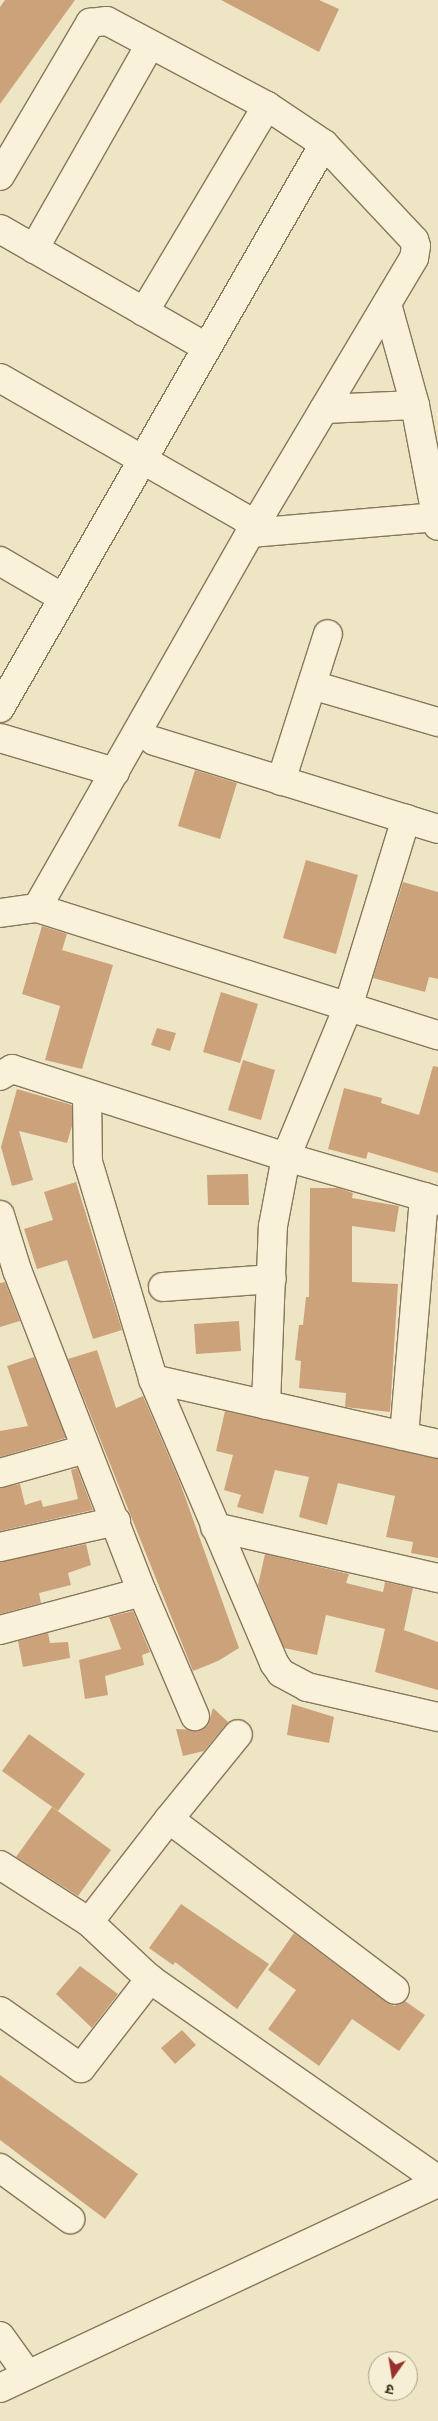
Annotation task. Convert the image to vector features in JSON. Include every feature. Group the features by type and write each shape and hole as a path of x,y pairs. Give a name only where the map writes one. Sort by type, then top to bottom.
{"street":[{"path":"0,176 90,23 107,21 267,106 324,144 414,240 414,258 253,529 37,908"},
{"path":"34,249 150,45"},
{"path":"144,312 267,106"},
{"path":"0,708 324,144"},
{"path":"0,229 206,347"},
{"path":"0,378 143,459 253,529 437,522 415,405 387,304"},
{"path":"324,410 415,405"},
{"path":"0,561 63,598"},
{"path":"281,781 328,634"},
{"path":"312,685 438,722"},
{"path":"0,738 115,772"},
{"path":"154,741 438,829"},
{"path":"266,1405 274,1226 286,1157 348,1007 406,819"},
{"path":"0,913 37,908 438,1035"},
{"path":"0,1076 12,1069 286,1157 431,1199 404,1436"},
{"path":"87,1094 86,1146 90,1170 153,1379 215,1527 281,1673 307,1687 438,1717"},
{"path":"0,1214 9,1272 86,1449 116,1521 142,1592 195,1716"},
{"path":"163,1287 272,1279"},
{"path":"153,1379 438,1444"},
{"path":"0,1471 86,1449"},
{"path":"0,1547 116,1521"},
{"path":"215,1527 438,1578"},
{"path":"0,1630 142,1592"},
{"path":"88,1922 238,1734"},
{"path":"169,1819 395,1990"},
{"path":"0,1865 88,1922 150,1979 438,2182 0,2388"},
{"path":"0,2011 81,2068 150,1979"},
{"path":"2,2172 70,2219"},
{"path":"0,2336 28,2375"}],"building":[{"path":"5,0 75,0 0,104 0,7"},
{"path":"221,0 319,0 339,9 319,52"},
{"path":"195,770 237,783 220,839 178,826"},
{"path":"306,860 358,875 336,954 283,938"},
{"path":"403,882 438,892 438,979 429,977 425,992 373,978"},
{"path":"42,926 67,934 62,950 113,965 82,1069 45,1060 60,1006 22,994"},
{"path":"221,992 258,1004 240,1063 203,1052"},
{"path":"157,1028 176,1033 170,1051 151,1045"},
{"path":"243,1060 275,1070 261,1120 228,1110"},
{"path":"433,1066 438,1067 438,1173 368,1152 366,1159 328,1149 344,1088 382,1098 381,1103 419,1115"},
{"path":"17,1089 72,1105 72,1126 67,1143 19,1131 33,1180 12,1186 1,1147"},
{"path":"248,1174 249,1205 208,1205 207,1175"},
{"path":"76,1182 122,1330 93,1339 67,1260 37,1269 24,1229 53,1220 44,1192"},
{"path":"310,1188 338,1188 353,1193 352,1198 399,1206 395,1232 352,1226 352,1282 398,1284 390,1412 345,1407 346,1393 299,1388 301,1361 295,1360 299,1325 303,1325 306,1297 309,1297"},
{"path":"5,1282 20,1321 0,1327 0,1283"},
{"path":"239,1321 241,1351 196,1354 194,1324"},
{"path":"97,1350 116,1408 143,1396 179,1480 239,1648 218,1661 193,1671 68,1359"},
{"path":"34,1357 66,1438 0,1457 0,1431 28,1426 7,1366"},
{"path":"225,1411 438,1459 438,1558 411,1553 413,1542 386,1537 395,1496 338,1483 327,1525 299,1517 309,1477 275,1470 263,1514 237,1507 241,1495 224,1490 233,1455 216,1451"},
{"path":"77,1468 93,1510 0,1531 0,1488 20,1484 25,1505 41,1500 43,1507 78,1499 71,1470"},
{"path":"86,1544 91,1565 68,1573 71,1585 39,1593 41,1603 0,1614 0,1562"},
{"path":"265,1554 349,1574 346,1583 383,1592 385,1582 413,1588 404,1630 438,1642 438,1690 375,1672 385,1629 326,1615 317,1655 284,1648 258,1585"},
{"path":"133,1611 150,1652 142,1655 144,1665 105,1676 108,1695 85,1699 79,1660 121,1649 109,1617"},
{"path":"48,1633 50,1643 68,1642 70,1658 23,1667 18,1641"},
{"path":"292,1704 334,1717 329,1743 287,1735"},
{"path":"213,1708 228,1722 204,1751 183,1756 176,1729 202,1730 208,1725"},
{"path":"29,1734 85,1774 58,1811 2,1771"},
{"path":"52,1807 111,1850 78,1896 16,1857"},
{"path":"181,1904 269,1964 237,2009 175,1962 173,1965 149,1948"},
{"path":"294,1933 386,2002 394,2006 405,2001 425,2015 399,2051 352,2019 319,2066 268,2029 296,1990 268,1970"},
{"path":"80,1966 118,1994 92,2028 56,1994"},
{"path":"182,2030 196,2045 175,2064 161,2048"},
{"path":"0,2075 138,2174 105,2219 0,2140"}]}
